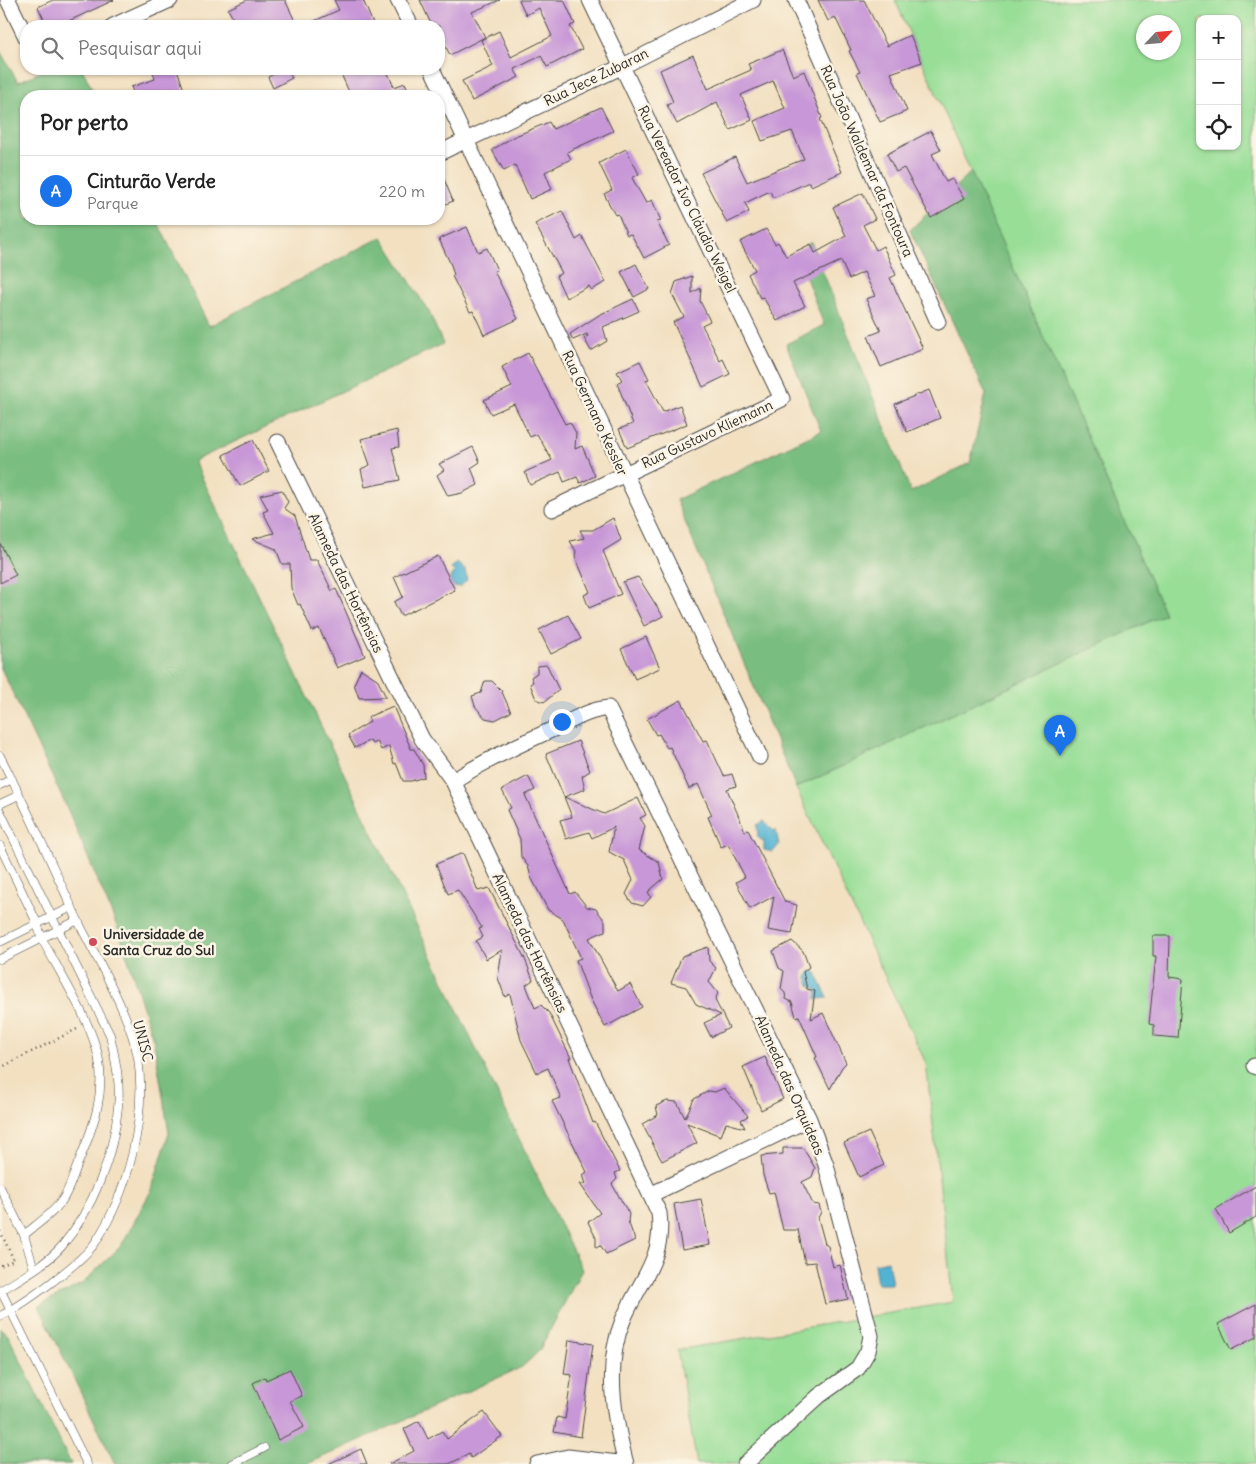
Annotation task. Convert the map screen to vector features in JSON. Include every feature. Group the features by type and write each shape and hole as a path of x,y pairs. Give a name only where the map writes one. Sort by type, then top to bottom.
{"street":[{"path":"8,0 20,25"},
{"path":"127,20 170,0"},
{"path":"398,0 408,20"},
{"name":"Rua Vereador Ivo Cláudio Weigel","path":"590,0 782,399"},
{"name":"Rua Jece Zubaran","path":"445,150 622,66 753,0"},
{"name":"Rua João Waldemar da Fontoura","path":"796,0 938,322"},
{"name":"Rua Germano Kessler","path":"435,75 442,90"},
{"name":"Rua Germano Kessler","path":"445,95 623,474 760,757"},
{"name":"Rua Gustavo Kliemann","path":"552,509 782,399"},
{"name":"Alameda das Hortênsias","path":"278,442 422,740 452,782 658,1213 661,1231 655,1260 623,1320 614,1365 613,1401 626,1464"},
{"name":"Alameda das Orquídeas","path":"452,782 472,769 540,735 586,714 608,708 809,1119 826,1164 871,1336 868,1351 858,1368 819,1396 745,1464"},
{"path":"650,1195 809,1119"},
{"path":"536,1464 568,1457 626,1464"}],"lane":[{"name":"UNISC","path":"0,756 121,1008 138,1058 141,1105 122,1189 94,1244 60,1276 11,1311 0,1316"},
{"path":"0,785 12,779"},
{"path":"0,804 19,795"},
{"path":"0,811 110,1035 117,1064 119,1105 113,1142 97,1186 80,1220 60,1248 34,1269 0,1291 87,1464"},
{"path":"0,846 37,923 42,938 86,1024 97,1051 100,1074 100,1097 95,1123 63,1200 24,1235"},
{"path":"0,942 72,907"},
{"path":"0,959 78,920"},
{"path":"0,1187 24,1235 34,1269"},
{"path":"232,1464 264,1448"}],"path":[{"path":"0,1068 86,1024"},
{"path":"0,1231 14,1260 0,1266"}],"green space":[{"path":"895,0 1256,0 1256,1464 697,1464 677,1350 953,1302 926,1063 796,788 1165,614"},
{"path":"0,51 18,82 34,75 85,75 93,90 20,90 20,225 159,225 209,326 382,237 429,312 443,344 194,461 582,1270 539,1351 522,1367 307,1464 115,1464 39,1306 83,1283 121,1246 151,1191 169,1133 154,1042 119,931 68,810 0,666"},
{"path":"971,172 1165,614 796,788 676,500 821,431 786,344 824,325 797,254 811,242 911,492 970,463 986,394 910,230"},
{"path":"0,1328 8,1335 71,1464 0,1464"}],"water":[{"path":"457,563 465,570 467,580 460,587 453,586 450,579 455,571 451,569"},
{"path":"764,821 774,831 776,830 779,845 773,852 764,850 764,841 758,838 757,825"},
{"path":"811,971 815,971 828,998 816,999 817,990 810,986 807,977"},
{"path":"888,1261 892,1284 877,1284 874,1264"}],"building":[{"path":"53,0 114,0 71,20 44,20 38,7"},
{"path":"247,0 285,0 295,20 234,20 228,9"},
{"path":"334,0 363,0 371,20 316,20 339,10"},
{"path":"420,0 500,0 472,12 485,37 450,55 445,45 445,20 429,20"},
{"path":"519,0 564,0 575,24 570,26 582,49 547,67 541,56 514,69 519,77 472,101 462,81 493,66 481,40 499,31 511,57 552,36 539,8 526,15"},
{"path":"818,0 864,0 887,46 910,35 922,62 891,73 907,111 880,122 857,73 860,72 835,17 828,21"},
{"path":"782,50 793,76 804,71 822,118 820,119 842,172 811,186 809,182 773,198 770,191 745,203 749,212 727,223 701,173 735,157 747,182 804,159 792,131 762,141 754,121 785,108 773,81 741,95 752,120 730,130 717,102 677,124 667,105 673,102 660,70 693,55 708,89 751,70 748,64"},
{"path":"154,75 179,75 184,90 132,90 131,87 155,79"},
{"path":"272,75 290,75 292,78 273,88 268,77"},
{"path":"341,75 389,75 394,87 405,83 408,90 348,90"},
{"path":"601,107 613,131 567,152 571,159 545,172 552,189 530,199 515,165 504,171 492,150 513,137 549,122 553,129"},
{"path":"931,131 941,150 932,154 946,182 952,179 964,199 931,218 904,168 896,172 887,154"},
{"path":"626,149 639,174 632,178 646,203 652,200 661,221 657,222 669,245 644,258 631,234 627,235 618,214 615,215 604,194 612,190 599,163"},
{"path":"445,182 453,201 445,204"},
{"path":"863,193 875,219 863,225 876,250 883,246 896,275 890,278 923,349 881,367 868,336 881,331 866,299 875,296 864,272 849,279 841,261 793,283 805,306 777,321 763,297 760,298 748,274 755,270 740,242 766,229 775,244 778,242 786,256 811,244 815,253 846,236 833,207"},
{"path":"562,211 576,240 582,236 606,282 591,290 589,286 566,298 556,276 562,273 535,224"},
{"path":"467,227 478,252 487,248 497,270 494,271 518,319 484,335 473,311 470,312 452,276 454,275 451,265 439,239"},
{"path":"636,264 649,289 634,297 621,272"},
{"path":"692,276 692,293 701,288 700,301 710,321 702,325 720,361 723,359 730,374 703,387 673,322 684,317 672,294 676,282"},
{"path":"633,299 639,311 603,327 607,341 591,351 584,338 588,336 587,334 573,340 570,334 599,315"},
{"path":"528,353 565,424 570,422 576,433 575,449 582,446 595,476 580,483 577,477 564,482 560,472 530,485 525,472 552,460 537,434 530,437 514,404 491,414 484,400 512,387 502,367"},
{"path":"640,361 649,379 646,380 663,412 680,405 687,424 627,448 619,429 633,424 617,383 622,380 617,372"},
{"path":"929,390 940,418 907,432 895,404"},
{"path":"397,430 399,447 392,448 400,480 365,487 361,469 370,465 361,439"},
{"path":"253,440 269,471 240,486 223,455"},
{"path":"473,447 480,462 471,468 478,485 462,493 448,496 437,475 444,470 439,464"},
{"path":"282,490 288,502 284,508 295,516 309,560 317,560 332,591 336,589 365,656 337,668 319,628 312,631 300,604 298,605 291,588 290,564 282,564 276,549 252,539 274,533 263,512 268,510 260,495"},
{"path":"613,518 621,540 603,551 621,594 589,608 584,595 590,592 575,556 576,551 570,541 584,538 580,530 593,530"},
{"path":"0,543 16,575 0,583"},
{"path":"438,556 455,590 401,616 394,602 403,597 394,577"},
{"path":"638,577 663,616 644,626 623,582"},
{"path":"568,615 581,639 551,654 539,630"},
{"path":"646,637 660,668 635,679 621,649"},
{"path":"547,665 559,690 544,702 536,699 530,684 533,682 531,677 537,673 537,666"},
{"path":"361,669 377,679 386,697 359,698 354,684"},
{"path":"485,681 492,681 501,690 511,712 495,720 485,718 475,706 472,696 481,693"},
{"path":"681,700 703,741 707,740 724,776 732,774 736,786 727,789 745,831 748,830 785,902 797,905 792,934 768,930 774,896 750,909 736,882 745,877 728,844 721,847 708,817 712,815 698,784 689,789 670,747 667,748 659,734 656,735 647,719"},
{"path":"393,706 411,749 414,749 423,765 424,777 403,781 396,763 394,764 389,746 381,750 377,741 372,744 370,740 355,748 348,735 370,722 368,717"},
{"path":"578,741 590,771 582,776 585,789 564,797 546,754"},
{"path":"528,776 535,790 525,795 570,894 575,892 587,907 596,909 605,921 605,931 589,938 618,991 630,984 642,1007 605,1027 591,1000 576,960 581,958 563,919 548,910 531,877 528,866 521,857 520,839 507,810 511,808 502,790"},
{"path":"564,797 604,814 638,798 646,815 640,818 645,826 639,850 659,862 663,879 648,892 651,897 643,906 632,903 626,894 633,880 624,860 609,852 614,827 592,838 589,832 566,839 560,820 572,817"},
{"path":"463,853 478,891 489,888 525,959 533,980 526,985 535,1008 541,1005 549,1013 571,1058 569,1058 593,1123 595,1122 620,1171 615,1173 617,1179 612,1184 629,1214 628,1221 635,1240 606,1254 601,1246 596,1247 596,1238 588,1222 600,1213 580,1184 586,1184 583,1175 587,1172 552,1101 561,1098 548,1068 537,1073 521,1040 510,994 505,997 498,978 502,950 486,959 476,941 483,937 479,929 482,928 458,890 448,894 436,864"},
{"path":"1153,936 1170,936 1169,977 1183,979 1178,1038 1154,1036 1154,1025 1149,1024 1156,956 1153,956"},
{"path":"792,941 803,951 809,967 803,972 807,989 815,991 811,1019 823,1013 846,1063 830,1089 815,1058 817,1057 799,1016 796,1017 792,1002 786,999 785,993 781,989 784,971 779,968 773,951"},
{"path":"708,947 709,961 716,968 709,982 718,993 715,1000 729,1028 711,1037 704,1023 721,1015 696,1004 686,987 671,983 682,956"},
{"path":"765,1057 783,1099 761,1110 743,1067"},
{"path":"724,1088 748,1116 741,1120 745,1128 726,1123 721,1136 687,1123 697,1143 662,1161 642,1124 658,1115 656,1106 667,1101 677,1102 685,1118 694,1099 709,1091 715,1092"},
{"path":"869,1132 884,1165 859,1177 844,1143"},
{"path":"783,1148 803,1148 815,1168 812,1177 802,1182 813,1204 819,1205 821,1212 818,1218 825,1244 828,1246 833,1267 840,1265 848,1299 825,1304 815,1262 805,1263 798,1230 783,1230 774,1192 769,1193 763,1175 761,1156 783,1154"},
{"path":"1256,1186 1256,1217 1229,1233 1216,1209"},
{"path":"701,1199 710,1245 682,1250 674,1204"},
{"path":"1256,1304 1256,1337 1231,1350 1218,1324"},
{"path":"569,1340 593,1344 581,1437 554,1432 557,1417 565,1419 572,1375 564,1374"},
{"path":"290,1369 302,1396 290,1401 304,1427 278,1440 253,1383 265,1377 266,1380"},
{"path":"484,1412 502,1436 471,1458 469,1454 449,1464 389,1464 414,1451 404,1429 419,1421 428,1439 442,1431 447,1439"},
{"path":"361,1449 367,1464 328,1464"}],"place":[{"name":"Cinturão Verde","path":"1060,756"},
{"name":"Universidade de Santa Cruz do Sul","path":"93,942"}]}
